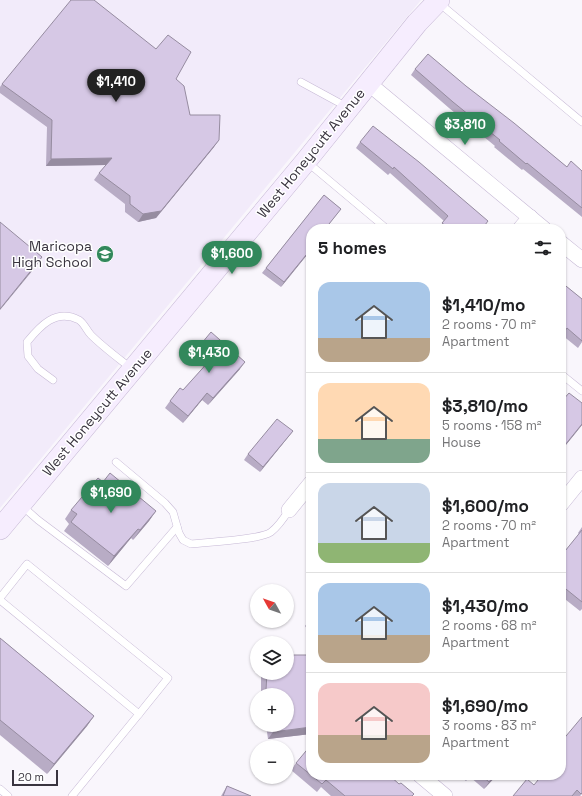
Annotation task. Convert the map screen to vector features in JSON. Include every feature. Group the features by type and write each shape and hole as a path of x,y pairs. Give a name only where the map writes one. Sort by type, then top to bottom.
{"street":[{"name":"West Honeycutt Avenue","path":"0,529 306,161 417,23 438,1"},
{"path":"368,84 538,224"},
{"path":"524,224 530,217"},
{"path":"566,247 582,260"},
{"path":"566,498 582,478"},
{"path":"290,510 306,489"},
{"path":"426,780 445,796"}],"lane":[{"path":"438,1 582,122"},
{"path":"302,82 348,107"},
{"path":"306,161 381,224"},
{"path":"53,380 38,369 28,356 27,342 40,326 54,318 64,316 80,321 91,335 132,369"},
{"path":"566,378 582,391"},
{"path":"116,462 165,502 173,512 177,527 183,540 191,544 251,538 270,533 281,523 290,510"},
{"path":"20,504 38,520 126,586 177,527"},
{"path":"72,796 139,714 168,678 27,564 0,599 139,714"},
{"path":"0,789 8,796"}],"shaded area":[{"name":"Maricopa High School","path":"0,0 421,0 0,508"}],"building":[{"path":"71,0 94,0 156,49 168,35 191,52 176,79 184,86 190,115 220,115 219,140 161,211 143,214 130,204 130,196 99,173 112,158 51,159 52,120 2,84"},
{"path":"428,54 567,167 571,161 582,171 582,208 527,163 526,164 499,141 500,140 415,69"},
{"path":"373,126 419,162 488,221 486,224 443,224 442,223 448,216 394,167 393,169 360,142"},
{"path":"324,195 341,209 329,224 306,224 306,255 284,282 266,268"},
{"path":"0,222 42,257 0,309"},
{"path":"566,286 582,299 582,341 567,328 566,330"},
{"path":"211,332 245,362 213,398 207,393 188,416 170,401 180,388 183,390 210,360 197,349"},
{"path":"569,393 582,403 582,424 566,444 566,396"},
{"path":"277,419 293,431 263,467 248,454"},
{"path":"110,473 156,511 140,530 138,529 114,556 71,522 77,514 71,510 98,478 103,482"},
{"path":"582,530 582,602 566,589 566,550"},
{"path":"0,638 94,716 54,764 0,720"},
{"path":"294,655 306,655 306,728 294,729 294,688 266,688 267,680 294,680"},
{"path":"582,717 582,793 581,794 577,790 572,796 513,796 526,780 534,785 538,780 566,780 566,736"},
{"path":"306,751 306,771 296,763"},
{"path":"317,780 326,780 322,784"},
{"path":"326,780 395,780 399,784 401,783 414,794 412,796 345,796"},
{"path":"227,786 251,796 223,796"}],"place":[{"name":"Maricopa High School","path":"105,254"}]}
